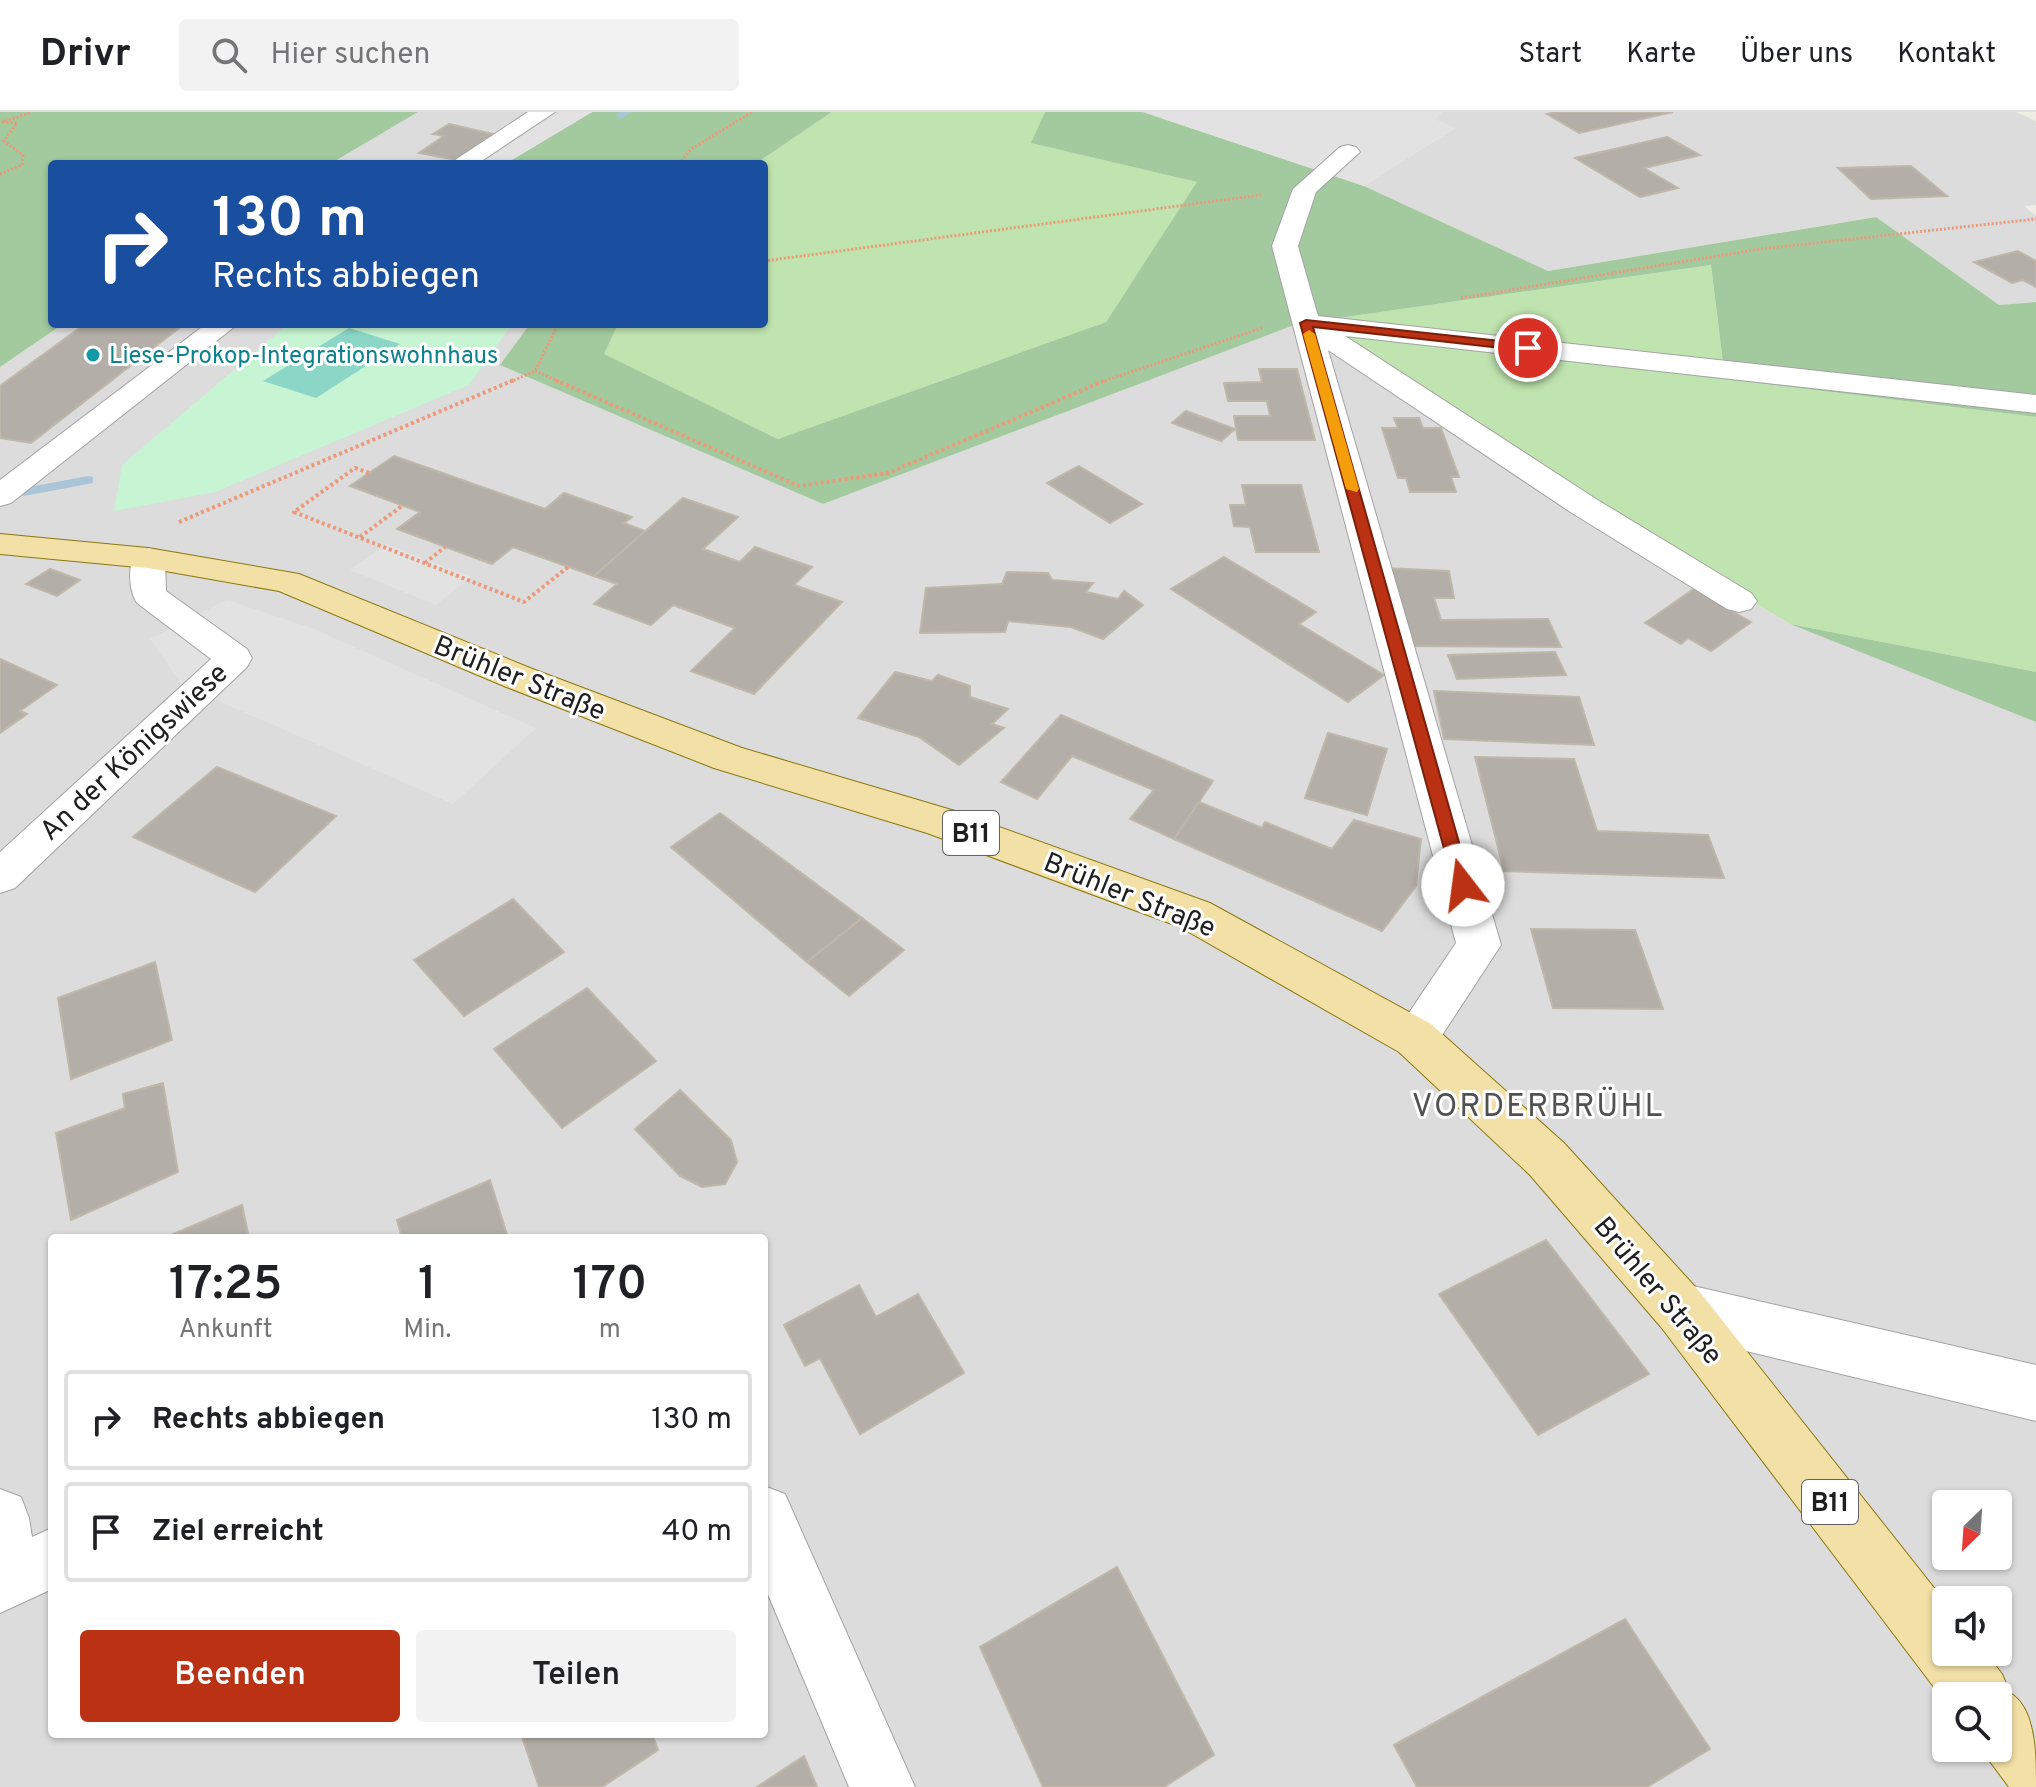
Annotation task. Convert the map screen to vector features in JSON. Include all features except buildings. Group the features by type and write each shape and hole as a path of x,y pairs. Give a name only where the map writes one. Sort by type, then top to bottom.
{"main road":[{"name":"Brühler Straße","path":"0,544 148,558 287,582 517,677 728,758 941,822 1195,915 1415,1038 1547,1159 1680,1309 1969,1682"},
{"path":"2012,1738 2036,1769"}],"street":[{"path":"467,160 544,112"},
{"path":"1348,152 1305,189 1285,246 1479,945 1415,1038"},
{"path":"1306,323 2036,404"},
{"path":"1306,323 1584,506 1739,601"},
{"path":"0,496 219,328"},
{"name":"An der Königswiese","path":"0,877 234,658 149,595 148,558"},
{"path":"1680,1309 2036,1393"},
{"path":"0,1518 20,1574"},
{"path":"768,1524 882,1787"}],"path":[{"path":"0,174 22,165 23,155 4,141 17,123 3,122 32,112"},
{"path":"682,160 691,149 752,112"},
{"path":"768,260 1305,189"},
{"path":"1447,300 1760,249 2036,219"},
{"path":"535,371 799,486 888,473 1105,380 1284,321 1306,323"},
{"path":"178,522 535,371 556,328"},
{"path":"369,473 355,468 294,512 524,602 568,567"},
{"path":"359,537 402,506"},
{"path":"425,563 445,547"}],"shaded area":[{"path":"418,112 592,112 512,160 337,160"},
{"path":"559,112 592,112 512,160 481,160"},
{"path":"1143,112 2016,112 2036,121 2036,205 2024,206 2036,216 2036,302 1999,305 1875,217 1548,271 1364,186"},
{"path":"1143,112 1442,112 1435,119 1456,128 1364,186"},
{"path":"1297,324 1790,624 2036,722 2036,1787 0,1787 0,367 57,328 527,328 501,365 823,504"},
{"path":"349,328 400,344 316,398 263,381"},
{"path":"386,544 471,577 436,605 350,570"},
{"path":"227,600 314,629 536,728 453,804 182,685 150,639"}],"green space":[{"path":"0,112 418,112 337,160 48,160 48,328 57,328 0,367"},
{"path":"592,112 832,112 761,160 512,160"},
{"path":"832,112 1045,112 1032,143 1198,182 1106,322 778,439 603,354 616,328 768,328 768,160 761,160"},
{"path":"1045,112 1143,112 1364,186 1548,271 1876,217 1999,305 2036,302 2036,417 1725,379 1711,265 1297,324 823,504 500,365 527,328 616,328 604,354 778,439 1106,322 1197,182 1031,143"},
{"path":"1711,265 1725,379 2036,417 2036,672 1790,624 1297,324"},
{"path":"283,328 509,328 469,385 215,492 114,511 122,465"},
{"path":"1790,624 2036,672 2036,722"}],"waterway":[{"path":"621,116 626,112"},
{"path":"24,492 88,480"}],"slow traffic":[{"path":"1309,334 1352,489"}],"place":[{"name":"Liese-Prokop-Integrationswohnhaus","path":"93,355"}],"district":[{"name":"VORDERBRÜHL","path":"1538,1105"}],"route":[{"path":"1463,885 1306,323 1528,348"}]}
